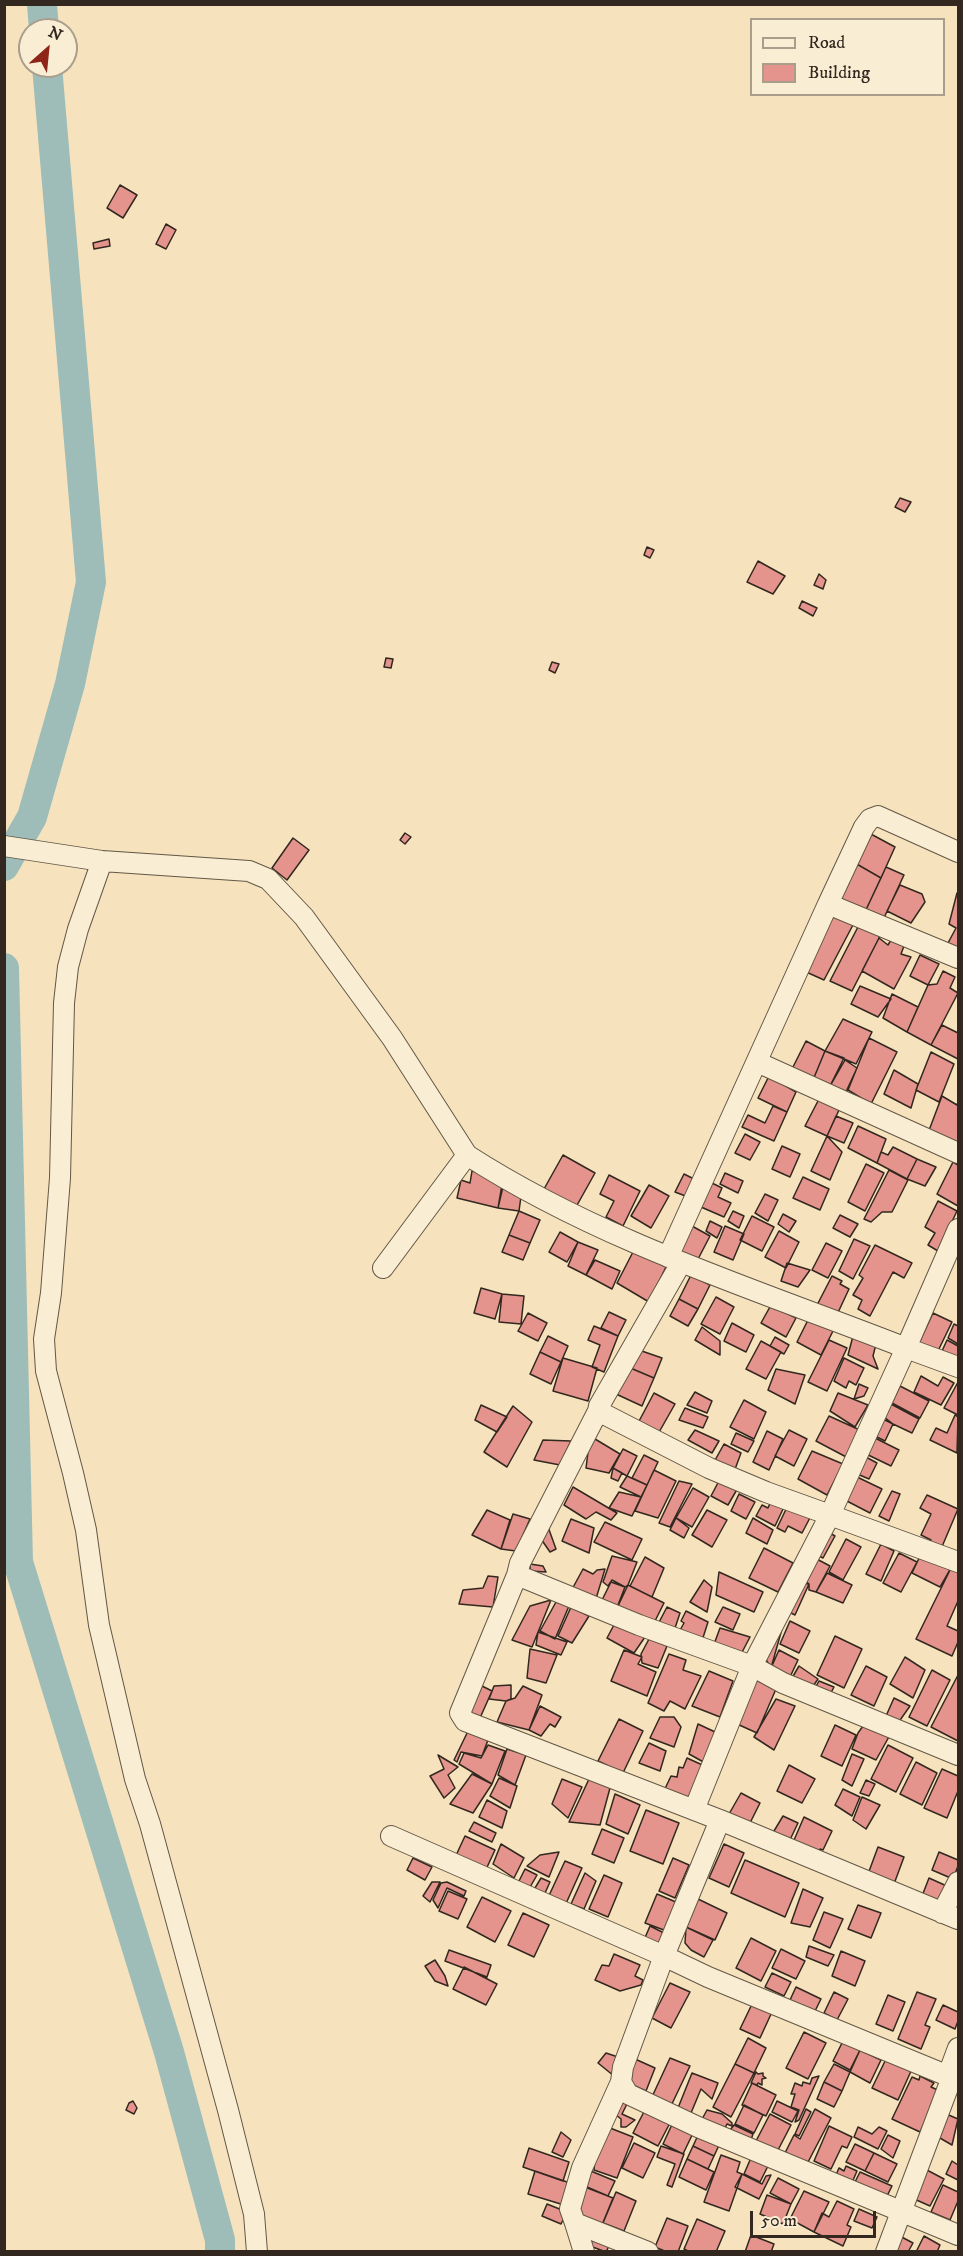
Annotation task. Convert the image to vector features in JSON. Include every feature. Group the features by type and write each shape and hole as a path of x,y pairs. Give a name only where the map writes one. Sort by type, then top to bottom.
{"street":[{"path":"958,852 878,816 870,819 864,827 757,1062 674,1260 520,1563 460,1713 465,1721 720,1820 950,1916 958,1882"},
{"path":"4,846 102,861 249,871 268,879 304,917 385,1029 467,1155 566,1211 674,1260 958,1367"},
{"path":"102,861 78,929 68,967 64,1003 60,1178 51,1293 44,1339 46,1371 86,1530 99,1625 135,1779 151,1828 228,2110 254,2214 258,2252"},
{"path":"828,904 958,958"},
{"path":"757,1062 958,1154"},
{"path":"383,1268 467,1155"},
{"path":"694,1810 752,1666 830,1515 958,1229"},
{"path":"598,1411 709,1468 766,1492 958,1562"},
{"path":"517,1575 639,1625 752,1666 783,1683 958,1755"},
{"path":"584,2252 570,2209 582,2168 621,2082 627,2056 664,1956 720,1820"},
{"path":"392,1836 708,1977 953,2077"},
{"path":"886,2252 953,2077 958,2048"},
{"path":"621,2082 628,2094 698,2127 958,2235"},
{"path":"575,2223 648,2252"}],"building":[{"path":"120,185 137,195 123,218 107,208"},
{"path":"166,224 176,230 166,249 156,244"},
{"path":"109,239 110,246 94,249 93,243"},
{"path":"900,498 911,502 905,512 895,507"},
{"path":"647,547 654,550 650,558 644,555"},
{"path":"758,561 785,576 773,594 747,582"},
{"path":"819,574 826,580 823,589 814,585"},
{"path":"802,601 817,608 813,616 799,608"},
{"path":"386,658 393,659 391,668 384,667"},
{"path":"552,662 559,664 555,673 549,670"},
{"path":"405,833 411,837 405,844 400,840"},
{"path":"869,833 895,847 881,878 855,863"},
{"path":"293,838 309,850 287,880 272,868"},
{"path":"855,863 881,878 864,914 836,902"},
{"path":"886,867 904,875 883,920 864,914"},
{"path":"900,885 922,894 925,902 911,923 887,911"},
{"path":"957,893 958,948 948,943 956,928 949,924"},
{"path":"833,911 854,923 824,980 804,971"},
{"path":"860,923 881,934 852,991 830,981"},
{"path":"879,938 888,945 891,940 904,946 901,954 911,957 894,989 862,971"},
{"path":"920,955 939,964 928,985 910,976"},
{"path":"943,971 955,977 950,988 958,993 931,1045 907,1032 928,985 937,984"},
{"path":"860,986 891,999 878,1017 851,1004"},
{"path":"892,994 918,1007 907,1032 883,1018"},
{"path":"843,1019 872,1032 856,1064 825,1051"},
{"path":"942,1025 958,1033 958,1059 931,1045"},
{"path":"869,1038 897,1052 871,1104 848,1090"},
{"path":"806,1041 825,1051 813,1080 791,1071"},
{"path":"825,1051 844,1058 829,1088 813,1080"},
{"path":"931,1052 954,1064 939,1102 916,1090"},
{"path":"845,1060 857,1068 845,1094 829,1088"},
{"path":"894,1070 918,1084 911,1108 884,1094"},
{"path":"769,1076 796,1092 787,1112 758,1098"},
{"path":"942,1096 957,1105 958,1102 958,1147 928,1133"},
{"path":"819,1099 839,1110 827,1136 805,1126"},
{"path":"773,1106 787,1112 774,1141 742,1127 748,1115 765,1123"},
{"path":"836,1116 853,1123 844,1143 827,1136"},
{"path":"858,1126 886,1139 877,1163 848,1148"},
{"path":"745,1134 760,1142 750,1160 735,1153"},
{"path":"827,1136 842,1152 830,1180 811,1171"},
{"path":"782,1146 800,1154 790,1177 772,1169"},
{"path":"893,1147 917,1159 907,1179 877,1163 881,1152 888,1155"},
{"path":"563,1155 595,1173 576,1207 544,1189"},
{"path":"917,1159 936,1167 925,1186 907,1179"},
{"path":"953,1162 958,1165 958,1206 937,1194"},
{"path":"866,1164 884,1173 865,1211 848,1202"},
{"path":"889,1170 908,1180 892,1212 882,1212 871,1222 864,1219"},
{"path":"472,1171 505,1178 498,1208 457,1198 461,1180 470,1183"},
{"path":"725,1173 743,1181 738,1193 720,1184"},
{"path":"684,1174 696,1180 688,1197 675,1192"},
{"path":"609,1175 640,1191 623,1226 606,1217 614,1201 600,1194"},
{"path":"803,1177 829,1189 820,1210 793,1198"},
{"path":"712,1183 722,1188 718,1197 731,1203 724,1217 701,1207"},
{"path":"502,1185 522,1189 519,1211 498,1208"},
{"path":"649,1185 669,1196 651,1228 631,1216"},
{"path":"765,1194 778,1200 768,1221 755,1213"},
{"path":"938,1201 957,1211 938,1251 928,1245 935,1233 925,1227"},
{"path":"519,1211 540,1220 530,1243 509,1235"},
{"path":"733,1211 744,1216 739,1228 728,1221"},
{"path":"783,1214 796,1221 789,1232 778,1224"},
{"path":"840,1215 858,1224 850,1237 833,1228"},
{"path":"752,1216 774,1227 762,1251 740,1240"},
{"path":"710,1221 722,1227 717,1238 706,1231"},
{"path":"692,1226 710,1236 696,1263 678,1253"},
{"path":"725,1226 744,1234 733,1260 714,1252"},
{"path":"779,1231 799,1242 786,1268 765,1257"},
{"path":"560,1232 578,1242 567,1262 549,1252"},
{"path":"509,1235 530,1243 523,1260 502,1252"},
{"path":"854,1239 870,1246 853,1279 839,1271"},
{"path":"578,1242 598,1250 586,1275 568,1266"},
{"path":"826,1243 842,1251 828,1278 812,1270"},
{"path":"875,1245 912,1263 904,1278 893,1272 870,1316 858,1309 862,1300 853,1295 863,1278 859,1275"},
{"path":"634,1250 666,1267 649,1302 617,1283"},
{"path":"595,1260 620,1271 612,1289 586,1275"},
{"path":"787,1263 810,1270 798,1287 781,1281"},
{"path":"691,1275 710,1285 698,1309 679,1299"},
{"path":"832,1276 842,1281 840,1284 849,1289 835,1319 815,1309"},
{"path":"481,1288 502,1294 495,1319 474,1313"},
{"path":"502,1294 524,1296 521,1324 499,1322"},
{"path":"716,1297 734,1307 720,1334 701,1324"},
{"path":"679,1299 698,1309 688,1326 670,1316"},
{"path":"771,1305 796,1318 786,1337 761,1323"},
{"path":"609,1312 626,1320 618,1336 601,1328"},
{"path":"528,1313 547,1323 538,1341 518,1331"},
{"path":"933,1313 952,1322 938,1351 919,1343"},
{"path":"809,1318 833,1331 821,1355 797,1342"},
{"path":"732,1323 754,1335 746,1352 724,1341"},
{"path":"954,1324 958,1326 958,1344 948,1338"},
{"path":"594,1326 618,1336 604,1372 592,1367 600,1345 588,1340"},
{"path":"702,1327 720,1341 720,1355 695,1340"},
{"path":"548,1336 568,1346 561,1362 540,1352"},
{"path":"853,1336 876,1344 873,1356 878,1369 848,1355"},
{"path":"775,1337 789,1345 784,1354 770,1346"},
{"path":"829,1340 847,1348 827,1391 808,1382"},
{"path":"947,1340 958,1346 958,1360 942,1351"},
{"path":"761,1341 781,1352 766,1379 746,1369"},
{"path":"636,1349 662,1358 654,1378 628,1367"},
{"path":"540,1352 561,1362 551,1384 530,1374"},
{"path":"563,1358 597,1368 588,1401 553,1391"},
{"path":"844,1358 864,1368 856,1385 849,1381 846,1388 834,1381"},
{"path":"628,1367 654,1378 642,1406 616,1394"},
{"path":"776,1369 805,1375 795,1404 768,1390"},
{"path":"921,1376 938,1386 943,1377 954,1383 941,1405 914,1392"},
{"path":"958,1382 958,1415 944,1408"},
{"path":"859,1384 868,1388 864,1396 854,1399"},
{"path":"900,1386 929,1401 920,1418 892,1403"},
{"path":"695,1392 712,1401 707,1413 687,1405"},
{"path":"654,1393 675,1404 658,1434 638,1423"},
{"path":"838,1393 868,1405 855,1427 830,1411"},
{"path":"744,1400 766,1412 754,1439 730,1427"},
{"path":"891,1404 919,1419 912,1433 884,1417"},
{"path":"481,1405 507,1417 497,1432 475,1420"},
{"path":"513,1406 532,1422 507,1467 484,1452"},
{"path":"685,1408 708,1417 703,1428 679,1420"},
{"path":"955,1415 958,1417 957,1453 930,1440 936,1428 947,1433"},
{"path":"829,1416 862,1431 850,1459 816,1441"},
{"path":"879,1417 893,1424 885,1441 871,1434"},
{"path":"695,1430 719,1441 712,1453 688,1440"},
{"path":"789,1430 807,1439 794,1466 775,1456"},
{"path":"767,1431 783,1439 769,1470 753,1462"},
{"path":"736,1433 754,1441 748,1452 731,1444"},
{"path":"869,1435 899,1450 891,1466 862,1452"},
{"path":"590,1436 620,1454 609,1473 586,1468"},
{"path":"543,1440 571,1441 560,1465 534,1460"},
{"path":"724,1444 741,1453 734,1472 714,1462"},
{"path":"623,1449 637,1456 627,1476 613,1468"},
{"path":"812,1451 843,1464 827,1495 798,1479"},
{"path":"644,1455 658,1462 647,1485 632,1478"},
{"path":"864,1456 877,1463 869,1479 855,1473"},
{"path":"613,1468 622,1473 618,1481 611,1478"},
{"path":"654,1470 676,1481 658,1518 635,1511"},
{"path":"627,1476 647,1485 641,1497 620,1487"},
{"path":"855,1476 882,1489 870,1513 843,1499"},
{"path":"721,1477 739,1486 728,1505 711,1496"},
{"path":"679,1481 692,1484 670,1527 659,1523"},
{"path":"573,1487 617,1513 611,1520 596,1512 586,1519 564,1505"},
{"path":"693,1488 709,1497 692,1527 676,1518"},
{"path":"892,1491 900,1494 889,1521 879,1516"},
{"path":"619,1492 641,1497 632,1516 609,1508"},
{"path":"739,1494 755,1502 746,1519 731,1511"},
{"path":"927,1495 958,1509 941,1549 929,1543 931,1540 921,1535 931,1514 920,1508"},
{"path":"771,1501 784,1507 775,1526 756,1516 762,1505 768,1508"},
{"path":"789,1503 812,1514 802,1533 788,1526 785,1532 777,1528"},
{"path":"487,1510 510,1520 501,1549 472,1535"},
{"path":"707,1510 727,1520 712,1547 692,1535"},
{"path":"513,1514 530,1519 516,1551 501,1549"},
{"path":"676,1518 689,1528 684,1538 670,1530"},
{"path":"753,1518 773,1530 767,1544 746,1533"},
{"path":"571,1519 594,1528 589,1553 562,1541"},
{"path":"605,1522 642,1539 632,1560 594,1542"},
{"path":"547,1524 556,1549 550,1552 539,1536"},
{"path":"825,1530 835,1536 823,1558 813,1553"},
{"path":"846,1539 861,1547 843,1580 829,1572"},
{"path":"881,1544 894,1551 881,1581 866,1574"},
{"path":"764,1548 793,1563 778,1592 749,1578"},
{"path":"922,1552 952,1566 940,1587 912,1573"},
{"path":"899,1553 917,1562 901,1592 883,1583"},
{"path":"612,1556 637,1562 628,1585 625,1587 612,1580 608,1586 603,1582"},
{"path":"645,1557 664,1568 652,1597 630,1586"},
{"path":"813,1557 830,1566 816,1592 809,1590 809,1584 802,1578"},
{"path":"530,1564 543,1566 546,1572 530,1571"},
{"path":"952,1566 958,1567 958,1601 947,1626 958,1631 958,1642 952,1656 916,1639"},
{"path":"583,1569 593,1574 597,1570 605,1569 595,1602 570,1593"},
{"path":"719,1572 763,1592 754,1612 716,1595"},
{"path":"827,1573 852,1585 843,1603 816,1592"},
{"path":"488,1576 498,1577 493,1607 459,1604 463,1590 483,1588"},
{"path":"704,1580 712,1587 707,1612 690,1602"},
{"path":"611,1582 625,1587 616,1610 601,1602"},
{"path":"800,1583 809,1584 795,1615 785,1610"},
{"path":"628,1585 664,1603 654,1623 618,1606"},
{"path":"551,1600 532,1647 512,1640 530,1606"},
{"path":"556,1602 569,1606 555,1639 540,1631"},
{"path":"571,1607 589,1616 572,1643 558,1636"},
{"path":"667,1607 680,1613 673,1634 656,1628"},
{"path":"723,1607 740,1614 733,1630 715,1622"},
{"path":"686,1611 708,1622 701,1644 679,1632 684,1623 681,1621"},
{"path":"790,1621 810,1631 799,1653 780,1644"},
{"path":"615,1623 645,1637 634,1653 607,1638"},
{"path":"776,1627 782,1629 771,1668 762,1653"},
{"path":"720,1628 750,1637 739,1658 713,1647"},
{"path":"538,1632 567,1642 561,1655 536,1645"},
{"path":"835,1636 862,1649 844,1688 817,1675"},
{"path":"649,1639 667,1646 658,1668 642,1663 641,1654"},
{"path":"530,1649 557,1655 546,1683 527,1678"},
{"path":"624,1650 642,1657 638,1664 656,1672 647,1696 611,1681"},
{"path":"779,1650 798,1660 790,1677 771,1668"},
{"path":"669,1654 686,1660 683,1670 701,1676 685,1709 670,1701 664,1711 648,1703"},
{"path":"905,1657 925,1670 913,1698 890,1684"},
{"path":"799,1666 818,1679 811,1689 792,1678"},
{"path":"866,1666 887,1677 874,1706 851,1695"},
{"path":"932,1670 950,1680 927,1726 909,1717"},
{"path":"709,1671 733,1681 720,1717 692,1706"},
{"path":"745,1675 776,1689 757,1733 726,1719"},
{"path":"958,1675 958,1741 931,1727"},
{"path":"819,1681 834,1687 824,1706 810,1697"},
{"path":"511,1685 511,1699 506,1701 489,1699 494,1686"},
{"path":"482,1686 492,1691 480,1718 470,1713"},
{"path":"523,1686 542,1695 529,1730 497,1722 506,1701 515,1698"},
{"path":"894,1698 910,1706 898,1723 886,1716"},
{"path":"776,1699 795,1706 774,1750 754,1737"},
{"path":"540,1706 561,1717 555,1727 550,1724 541,1736 529,1730"},
{"path":"660,1717 674,1717 681,1727 674,1747 650,1738"},
{"path":"619,1719 643,1731 623,1773 598,1761"},
{"path":"698,1724 728,1738 716,1769 689,1754"},
{"path":"835,1725 856,1735 842,1766 821,1756"},
{"path":"863,1726 890,1735 876,1760 852,1749"},
{"path":"469,1729 488,1740 482,1756 461,1752 457,1762 454,1760"},
{"path":"649,1743 666,1751 660,1771 639,1763"},
{"path":"488,1745 505,1751 492,1784 459,1764 464,1753 481,1758"},
{"path":"888,1745 913,1758 896,1792 871,1779"},
{"path":"507,1749 526,1755 515,1785 498,1775"},
{"path":"852,1754 864,1759 852,1786 842,1780"},
{"path":"438,1755 458,1767 448,1775 455,1788 444,1798 430,1776 444,1769"},
{"path":"687,1758 709,1768 693,1805 662,1795 671,1776 677,1777 679,1767 683,1768"},
{"path":"916,1762 937,1773 922,1805 900,1794"},
{"path":"789,1765 815,1779 802,1803 777,1791"},
{"path":"942,1769 958,1776 958,1791 947,1818 924,1808"},
{"path":"472,1774 492,1784 473,1813 450,1804"},
{"path":"499,1778 517,1786 510,1808 490,1796"},
{"path":"562,1779 582,1787 568,1818 552,1804"},
{"path":"589,1779 610,1788 600,1825 569,1822"},
{"path":"866,1780 875,1784 869,1796 860,1793"},
{"path":"843,1789 860,1797 852,1816 835,1805"},
{"path":"741,1793 760,1803 749,1825 729,1814"},
{"path":"615,1794 640,1805 628,1834 606,1824"},
{"path":"862,1797 880,1805 866,1829 853,1820"},
{"path":"487,1800 507,1811 502,1828 479,1817"},
{"path":"646,1810 679,1823 663,1864 630,1851"},
{"path":"783,1816 798,1823 788,1844 771,1836"},
{"path":"804,1817 832,1831 823,1850 820,1849 816,1857 791,1847"},
{"path":"474,1822 496,1833 492,1842 469,1831"},
{"path":"602,1829 624,1838 614,1863 592,1854"},
{"path":"465,1836 495,1850 482,1878 452,1864"},
{"path":"501,1844 524,1858 514,1878 493,1864"},
{"path":"724,1844 744,1853 729,1887 709,1878"},
{"path":"878,1847 904,1857 894,1884 868,1874"},
{"path":"559,1852 549,1877 527,1866 540,1855"},
{"path":"939,1852 958,1860 953,1879 932,1870"},
{"path":"413,1858 432,1867 425,1880 407,1870"},
{"path":"673,1858 689,1865 675,1898 659,1891"},
{"path":"745,1860 799,1883 785,1917 731,1893"},
{"path":"565,1861 582,1868 564,1908 546,1902"},
{"path":"525,1869 537,1875 525,1896 514,1891"},
{"path":"585,1873 596,1881 584,1909 571,1904"},
{"path":"604,1875 622,1883 608,1917 589,1909"},
{"path":"541,1878 550,1882 540,1904 529,1898"},
{"path":"929,1878 949,1887 942,1904 922,1896"},
{"path":"432,1882 440,1882 430,1902 423,1896"},
{"path":"447,1882 466,1891 464,1896 447,1888 438,1908 433,1900 441,1883"},
{"path":"803,1889 823,1898 810,1927 791,1923"},
{"path":"448,1891 467,1899 458,1919 439,1911"},
{"path":"657,1894 683,1905 672,1933 645,1923"},
{"path":"482,1897 511,1911 495,1942 467,1927"},
{"path":"698,1899 727,1913 715,1940 686,1927"},
{"path":"858,1905 881,1913 871,1938 848,1929"},
{"path":"824,1912 843,1919 830,1948 813,1940"},
{"path":"523,1913 549,1925 534,1957 508,1945"},
{"path":"650,1926 666,1934 657,1954 641,1947"},
{"path":"686,1927 713,1940 704,1957 691,1950 685,1943"},
{"path":"751,1938 776,1951 761,1981 736,1968"},
{"path":"809,1946 834,1955 828,1966 806,1957"},
{"path":"781,1949 805,1961 796,1979 772,1968"},
{"path":"449,1950 491,1965 487,1977 445,1961"},
{"path":"841,1951 865,1961 855,1986 832,1976"},
{"path":"614,1954 640,1965 635,1976 643,1980 641,1985 620,1991 595,1980 602,1965 609,1966"},
{"path":"435,1960 448,1986 435,1981 425,1966"},
{"path":"464,1967 497,1984 486,2005 453,1989"},
{"path":"772,1973 791,1982 784,1996 765,1987"},
{"path":"670,1983 690,1992 671,2028 652,2018"},
{"path":"796,1987 821,1999 814,2013 790,2000"},
{"path":"834,1992 848,1999 837,2020 824,2013"},
{"path":"917,1992 936,1999 925,2025 930,2027 921,2049 898,2039"},
{"path":"888,1995 905,2002 893,2031 876,2024"},
{"path":"753,2002 772,2012 760,2038 740,2029"},
{"path":"943,2005 958,2012 955,2029 936,2020"},
{"path":"804,2032 826,2043 808,2079 786,2068"},
{"path":"748,2038 766,2048 754,2073 735,2064"},
{"path":"843,2041 860,2050 850,2070 833,2061"},
{"path":"860,2050 881,2060 870,2083 850,2072"},
{"path":"606,2053 621,2058 614,2076 598,2063"},
{"path":"887,2057 912,2069 898,2100 872,2088"},
{"path":"670,2058 690,2066 670,2108 651,2099"},
{"path":"635,2059 655,2068 646,2091 626,2082"},
{"path":"735,2064 754,2073 731,2117 713,2107"},
{"path":"834,2064 850,2072 842,2091 824,2082"},
{"path":"756,2072 763,2073 766,2078 762,2079 762,2085 751,2083"},
{"path":"692,2073 718,2083 712,2099 701,2089 691,2113 678,2108"},
{"path":"819,2076 799,2120 795,2122 799,2110 791,2107 795,2094 791,2094 795,2083 802,2086 803,2082 810,2084 812,2078"},
{"path":"920,2076 934,2083 931,2087 940,2091 920,2132 892,2119 912,2077 919,2080"},
{"path":"824,2082 842,2091 834,2107 817,2099"},
{"path":"752,2083 776,2095 766,2116 742,2105"},
{"path":"626,2099 627,2104 622,2114 635,2120 626,2127 621,2127 621,2119 610,2110"},
{"path":"133,2101 137,2108 134,2114 126,2110 129,2103"},
{"path":"777,2101 798,2111 792,2122 772,2112"},
{"path":"744,2105 763,2115 754,2133 735,2124"},
{"path":"647,2106 672,2119 658,2146 633,2133"},
{"path":"806,2109 811,2112 799,2136 795,2134"},
{"path":"815,2109 831,2118 807,2164 785,2153 794,2135 800,2139"},
{"path":"707,2110 722,2114 732,2123 732,2126 727,2124 723,2132 701,2121"},
{"path":"944,2113 958,2119 952,2145 933,2134"},
{"path":"770,2114 791,2125 777,2152 756,2141"},
{"path":"674,2120 695,2129 683,2154 663,2144"},
{"path":"734,2125 753,2134 750,2143 727,2134"},
{"path":"605,2126 633,2137 617,2178 594,2170 596,2148"},
{"path":"829,2126 852,2137 847,2148 842,2146 831,2169 814,2161"},
{"path":"858,2127 872,2134 879,2127 887,2131 878,2149 854,2137"},
{"path":"700,2131 721,2141 714,2156 693,2146"},
{"path":"561,2132 571,2140 563,2157 552,2152"},
{"path":"888,2135 900,2141 893,2158 881,2149"},
{"path":"634,2143 655,2153 643,2178 622,2168"},
{"path":"855,2144 874,2153 865,2171 846,2162"},
{"path":"661,2146 684,2154 672,2187 667,2185 675,2164 657,2157"},
{"path":"693,2146 714,2156 708,2169 687,2159"},
{"path":"529,2148 569,2162 563,2181 523,2167"},
{"path":"753,2153 771,2160 760,2182 744,2174"},
{"path":"874,2153 897,2164 888,2182 865,2171"},
{"path":"721,2155 740,2162 737,2172 742,2174 729,2211 704,2202"},
{"path":"687,2159 714,2172 706,2190 679,2177"},
{"path":"952,2161 958,2165 958,2180 946,2174"},
{"path":"846,2166 857,2171 851,2185 835,2177 839,2168 844,2171"},
{"path":"586,2169 615,2181 608,2196 580,2184"},
{"path":"925,2169 944,2179 930,2206 912,2198"},
{"path":"535,2171 570,2183 564,2205 528,2194"},
{"path":"860,2172 892,2186 885,2200 855,2182"},
{"path":"742,2174 762,2184 766,2176 771,2175 759,2199 735,2187"},
{"path":"778,2178 799,2189 791,2204 770,2193"},
{"path":"943,2185 958,2192 958,2201 950,2220 931,2212"},
{"path":"585,2187 613,2198 602,2225 573,2213"},
{"path":"804,2191 829,2202 814,2232 790,2219"},
{"path":"616,2192 636,2201 624,2231 603,2223"},
{"path":"767,2195 791,2204 783,2224 760,2214"},
{"path":"837,2201 854,2209 847,2225 851,2227 843,2246 814,2232 822,2213 829,2217"},
{"path":"547,2204 567,2212 561,2224 542,2216"},
{"path":"859,2209 877,2217 872,2228 854,2221"},
{"path":"667,2218 688,2226 678,2252 667,2252 655,2247"},
{"path":"697,2219 725,2231 716,2252 690,2252 684,2249"},
{"path":"595,2234 611,2242 606,2252 590,2246"},
{"path":"896,2234 913,2243 908,2252 891,2252"},
{"path":"751,2235 774,2244 771,2252 745,2252"},
{"path":"924,2236 940,2245 937,2252 916,2252"}],"waterway":[{"path":"42,4 43,18"},
{"path":"4,866 32,817 70,684 91,582 48,78"},
{"path":"4,968 18,1562 169,2052 220,2240 220,2252"}]}
